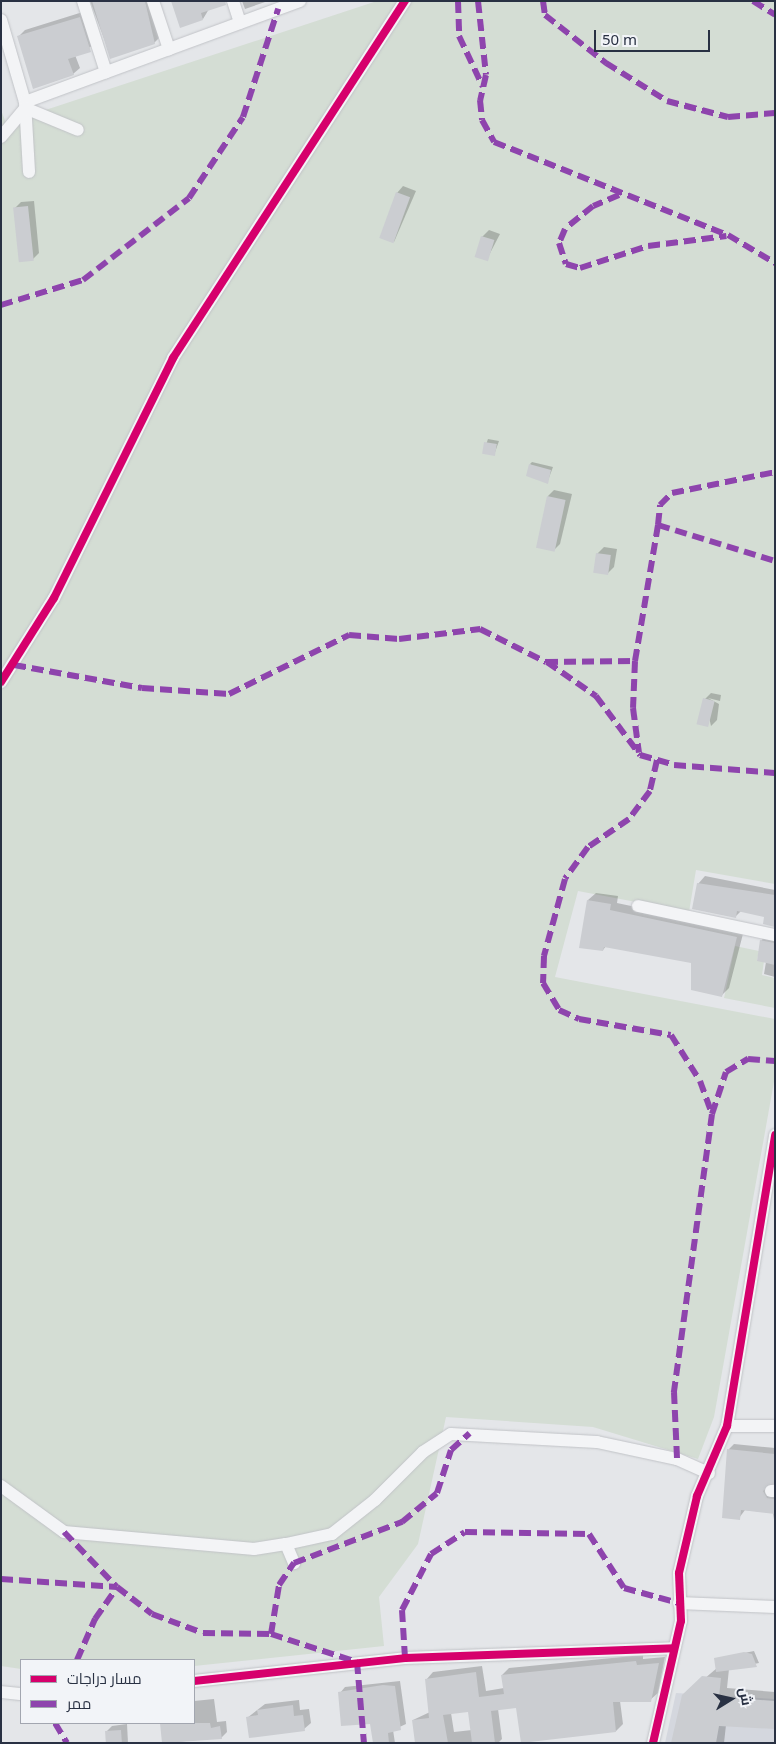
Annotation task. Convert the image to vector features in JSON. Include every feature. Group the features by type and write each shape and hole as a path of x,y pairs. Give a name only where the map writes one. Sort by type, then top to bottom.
{"street":[{"path":"83,1 106,72"},
{"path":"153,1 169,49"},
{"path":"232,1 240,23"},
{"path":"1,137 25,105 106,72 300,1"},
{"path":"1,682 54,598 173,358 405,1"},
{"path":"1,20 25,105 29,172"},
{"path":"25,105 78,130"},
{"path":"638,906 775,935"},
{"path":"653,1743 681,1621 679,1573 693,1515 726,1426 775,1136"},
{"path":"726,1426 775,1426"},
{"path":"1,1486 64,1532 254,1549 332,1534 375,1500 423,1452 451,1434 597,1442 677,1459 709,1473"},
{"path":"286,1544 294,1563"},
{"path":"679,1603 775,1607"},
{"path":"195,1680 405,1658 674,1648"},
{"path":"1,1692 20,1694"}],"shaded area":[{"path":"377,1 775,1 775,884 696,870 689,912 578,891 555,977 775,1019 775,1076 714,1417 698,1459 593,1427 446,1417 418,1544 379,1597 384,1646 195,1666 195,1659 20,1659 20,1669 1,1666 1,110 6,123"},
{"path":"735,946 759,951 757,960 764,961 762,975 775,978 775,1008 724,998"},
{"path":"676,1693 775,1699 775,1743 665,1743"}],"building":[{"path":"92,1 145,1 155,44 110,59"},
{"path":"171,1 225,1 226,5 201,13 203,20 180,28"},
{"path":"80,17 91,52 68,59 74,75 33,89 17,36"},
{"path":"396,192 410,197 393,243 379,238"},
{"path":"28,206 34,261 19,262 13,208"},
{"path":"481,236 494,240 488,261 475,257"},
{"path":"484,442 497,444 495,456 482,454"},
{"path":"529,464 551,470 548,484 526,476"},
{"path":"547,496 566,500 555,552 536,548"},
{"path":"596,553 611,555 608,575 593,573"},
{"path":"703,698 715,701 708,727 696,724"},
{"path":"697,883 775,895 775,927 763,924 764,917 737,911 736,918 692,909"},
{"path":"587,900 611,904 610,910 737,937 722,997 691,990 691,963 604,947 603,951 579,948"},
{"path":"760,940 775,943 775,965 757,961"},
{"path":"727,1449 775,1454 775,1483 763,1491 767,1498 775,1499 775,1514 741,1510 740,1520 722,1518"},
{"path":"744,1652 752,1654 757,1667 716,1672 714,1658"},
{"path":"636,1661 637,1665 659,1663 651,1702 613,1702 616,1732 521,1743 516,1708 491,1711 495,1743 472,1743 468,1712 443,1715 448,1743 415,1743 412,1720 429,1718 425,1679 476,1672 479,1697 504,1694 501,1675"},
{"path":"702,1676 721,1678 719,1697 775,1701 775,1729 719,1726 716,1743 671,1743 682,1695"},
{"path":"383,1685 395,1686 401,1730 388,1733 389,1743 373,1743 370,1724 341,1726 338,1692"},
{"path":"293,1705 294,1716 303,1715 305,1731 249,1738 246,1717 258,1715 257,1710"},
{"path":"210,1723 211,1728 220,1726 222,1739 162,1743 160,1724"},
{"path":"121,1730 122,1743 106,1743 105,1731"}],"marked path":[{"path":"458,1 459,36 483,87"},
{"path":"478,1 486,75 480,100 482,120 494,142 728,235 775,263"},
{"path":"543,1 545,15 606,63 667,101 728,117 775,113"},
{"path":"753,1 775,15"},
{"path":"1,305 83,280 189,198 243,117 278,9"},
{"path":"619,195 593,206 565,229 559,243 566,264 580,268 648,246 726,236"},
{"path":"658,525 660,505 672,493 775,472"},
{"path":"14,665 142,688 229,694 349,635 399,639 480,629 546,662 635,661 658,525 775,561"},
{"path":"635,661 633,708 639,753"},
{"path":"547,662 596,696 640,755 674,765 775,773"},
{"path":"657,760 650,791 629,819 588,847 565,879 544,956 543,983 559,1010 579,1019 671,1035 700,1081 712,1114 674,1392 677,1459"},
{"path":"712,1114 726,1072 748,1059 775,1061"},
{"path":"271,1634 279,1585 294,1563 402,1522 437,1493 451,1450 470,1433"},
{"path":"64,1532 117,1587 152,1614 203,1633 271,1634 357,1662 364,1743"},
{"path":"405,1658 402,1610 431,1554 465,1532 589,1534 624,1588 679,1603"},
{"path":"1,1579 117,1587"},
{"path":"77,1659 95,1619 117,1587"},
{"path":"56,1724 67,1743"}],"cycle path":[{"path":"1,682 54,598 173,358 405,1"},
{"path":"653,1743 681,1621 679,1573 697,1496 727,1426 775,1135"},
{"path":"195,1681 405,1658 674,1648"}]}
